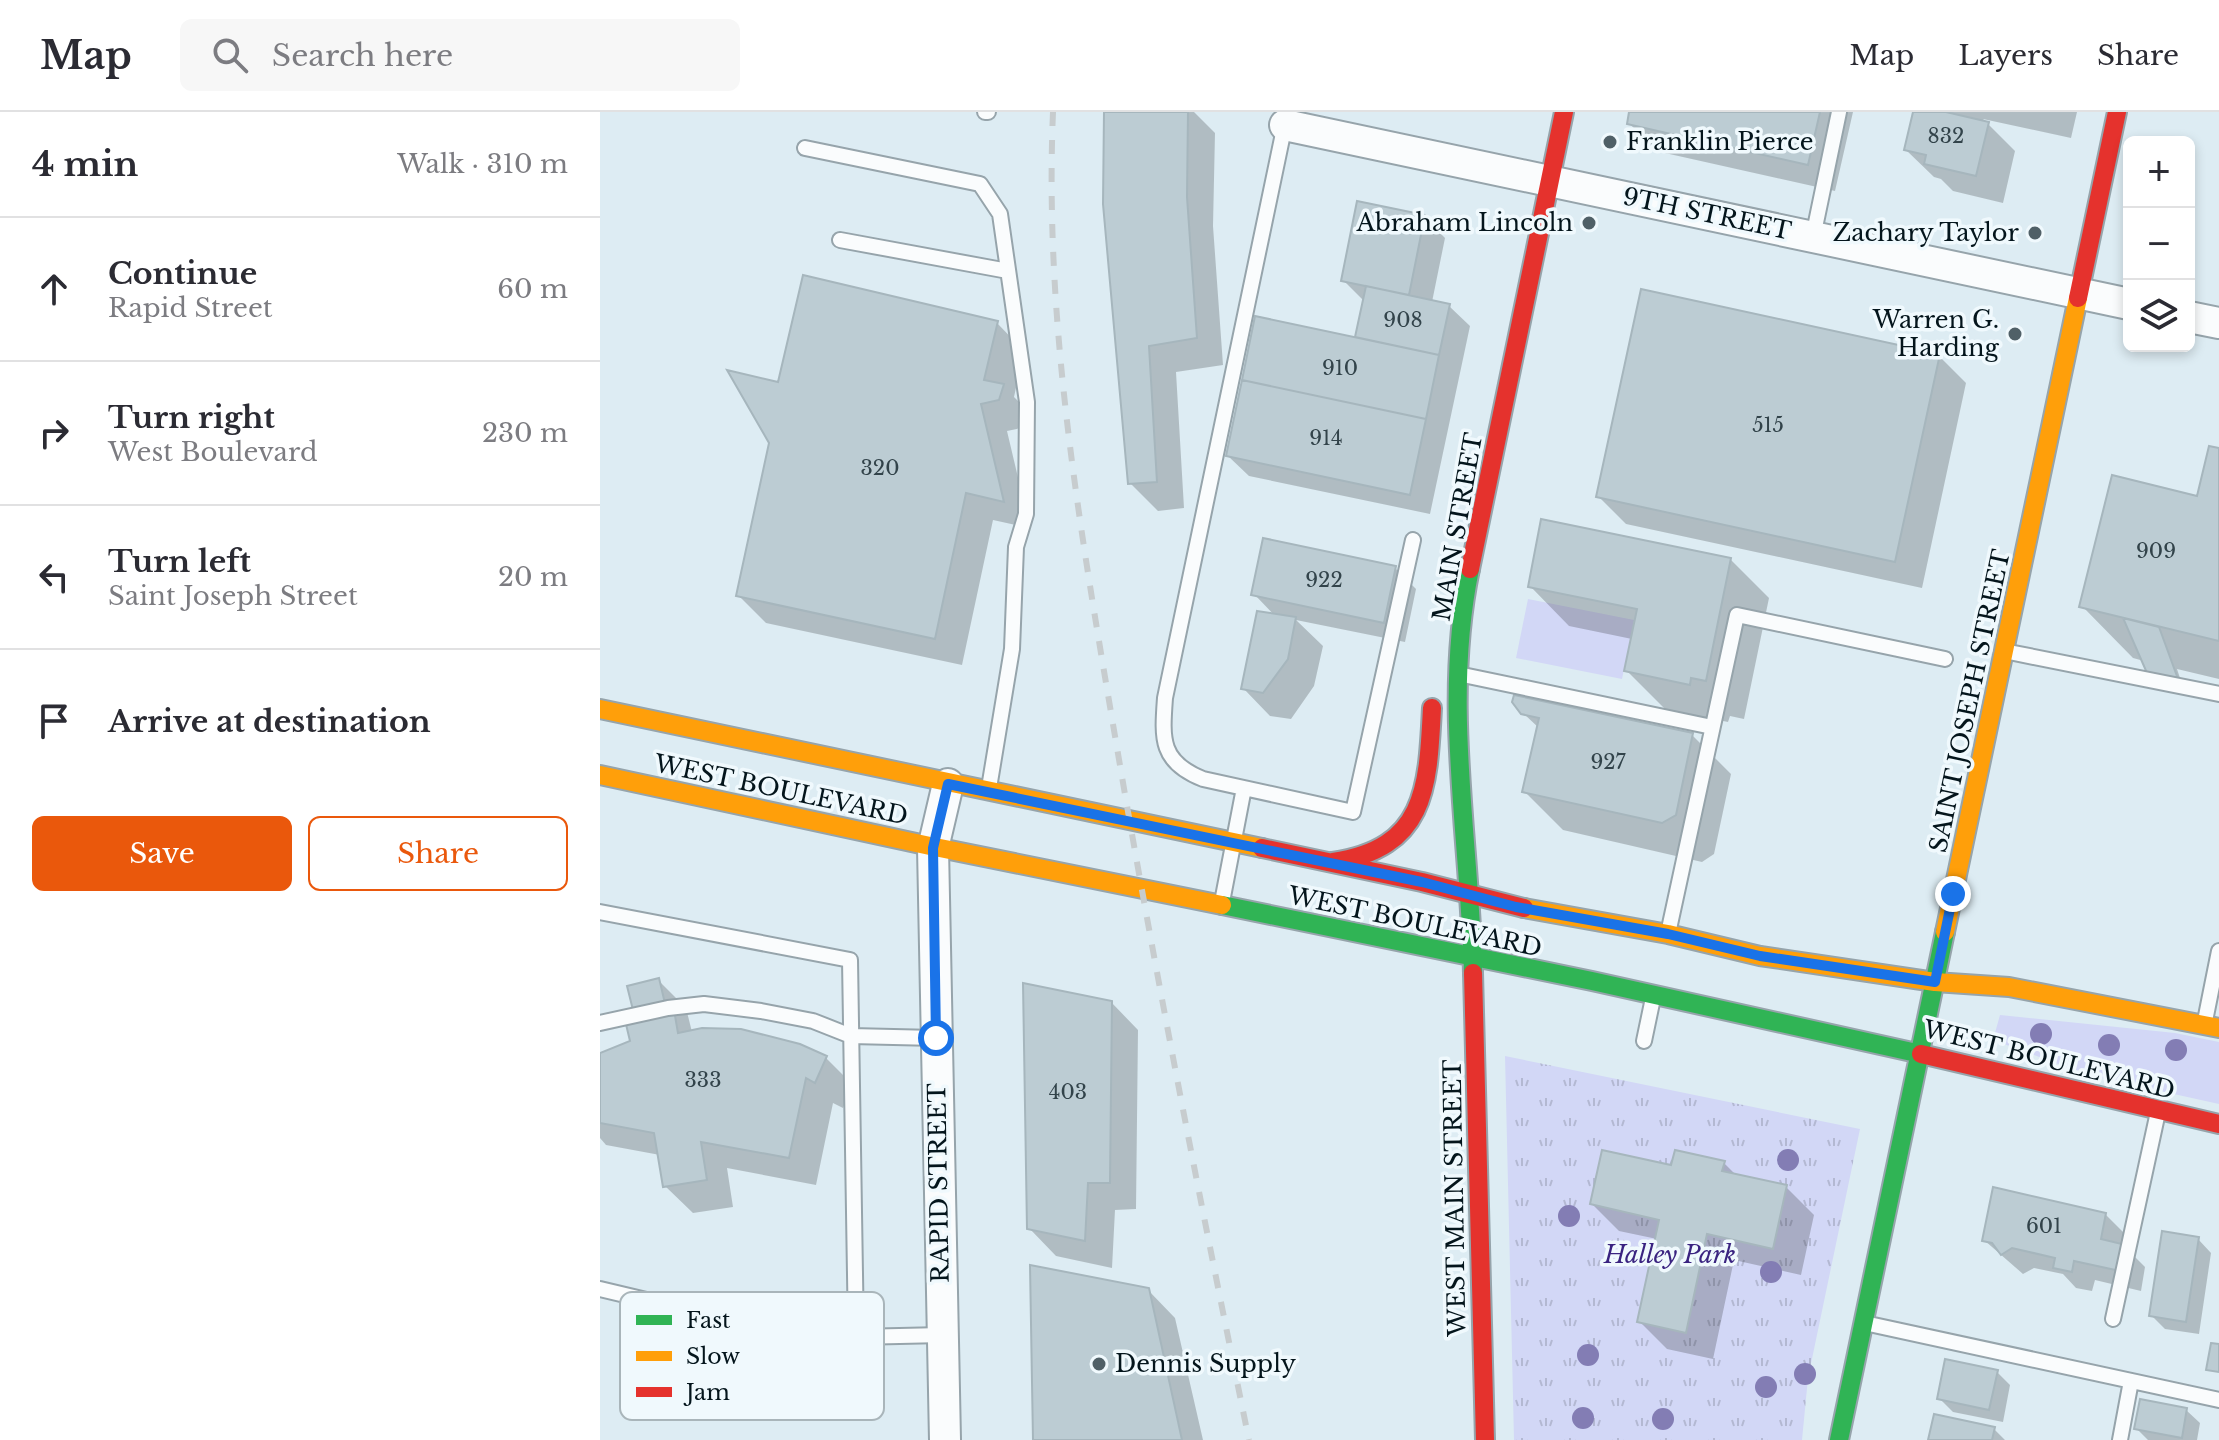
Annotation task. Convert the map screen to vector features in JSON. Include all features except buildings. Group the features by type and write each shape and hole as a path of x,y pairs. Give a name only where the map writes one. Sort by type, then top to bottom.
{"main road":[{"name":"MAIN STREET","path":"1473,956 1458,755 1459,674 1466,588 1564,112"},
{"name":"SAINT JOSEPH STREET","path":"1839,1440 2117,112"},
{"path":"1439,653 1466,588"},
{"path":"1330,863 1375,852 1393,842 1407,824 1429,766 1433,689"},
{"name":"WEST BOULEVARD","path":"600,709 1330,863 1516,907 1668,934 1760,956 1935,982 2009,987 2211,1027"},
{"name":"WEST BOULEVARD","path":"600,775 933,848 1473,956 1984,1066 2158,1112 2219,1124"},
{"name":"WEST MAIN STREET","path":"1473,956 1485,1440"}],"street":[{"name":"9TH STREET","path":"1286,118 1552,180 2123,303"},
{"path":"2195,318 2219,323"},
{"name":"RAPID STREET","path":"945,1440 933,848 948,784"}],"lane":[{"path":"1813,237 1839,112"},
{"path":"1286,118 1165,698 1164,744 1172,762 1185,772 1203,779 1353,812 1413,540"},
{"path":"805,148 980,184 1000,214 1027,402 1026,514 1016,547 1012,649 988,792"},
{"path":"840,240 1008,271"},
{"path":"1668,934 1737,615 1945,659"},
{"path":"2005,651 2219,694"},
{"path":"1459,674 1712,727"},
{"path":"1221,907 1244,788"},
{"path":"600,912 850,960 855,1292"},
{"path":"2211,1027 2219,951"},
{"path":"1644,1041 1653,995"},
{"path":"600,1023 668,1008 704,1004 813,1021 851,1036 936,1038"},
{"path":"2113,1319 2158,1112"},
{"path":"600,1289 620,1294"},
{"path":"1865,1323 2219,1400"},
{"path":"884,1336 943,1335"},
{"path":"2120,1440 2131,1381"}],"green space":[{"path":"1528,599 1634,620 1622,679 1516,658"},
{"path":"2000,1015 2175,1033 2219,1042 2219,1104 2088,1075 1993,1040"},
{"name":"Halley Park","path":"1505,1056 1860,1129 1808,1378 1802,1440 1514,1440"}],"railway":[{"path":"1053,112 1054,269 1059,347 1078,503 1146,913 1249,1440"}],"traffic: fast":[{"path":"1470,569 1462,619 1458,720 1473,973"},
{"path":"1222,905 1592,981 1921,1054"},
{"path":"1839,1440 1945,932"}],"traffic: slow":[{"path":"1945,932 2078,298"},
{"path":"600,709 1262,848"},
{"path":"600,775 1222,905"},
{"path":"1524,908 1668,934 1760,956 1935,982"},
{"path":"1935,982 2009,987 2219,1028"}],"traffic: jam":[{"path":"1470,569 1564,112"},
{"path":"2078,298 2117,112"},
{"path":"1333,862 1364,855 1387,843 1404,828 1416,810 1428,764 1432,708"},
{"path":"1262,848 1422,882 1524,908"},
{"path":"1473,973 1485,1440"},
{"path":"1921,1054 2219,1124"}],"place":[{"name":"Franklin Pierce","path":"1610,142"},
{"name":"Abraham Lincoln","path":"1589,223"},
{"name":"Zachary Taylor","path":"2035,233"},
{"name":"Warren G. Harding","path":"2015,334"},
{"name":"Dennis Supply","path":"1099,1364"}],"route":[{"path":"936,1038 933,848 948,784 1422,882 1516,907 1668,934 1760,956 1935,982 1953,894"}]}
